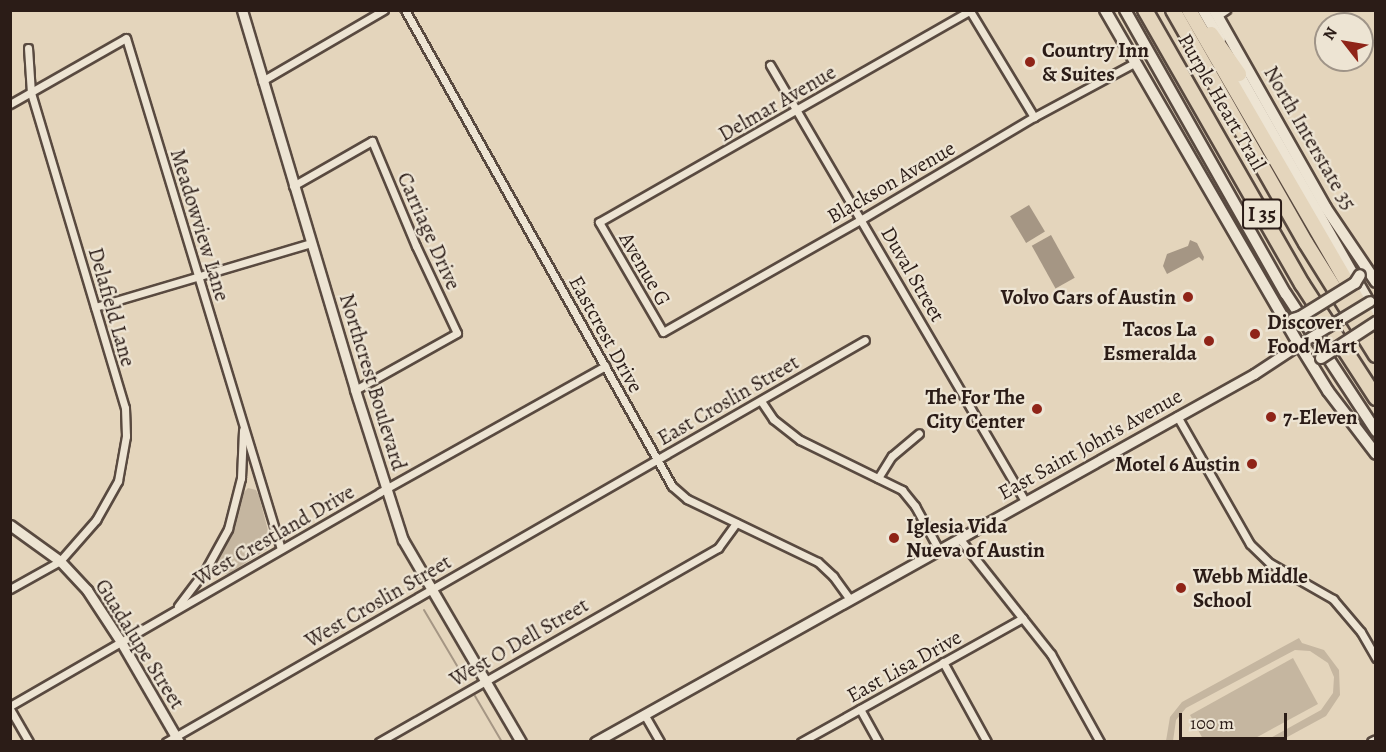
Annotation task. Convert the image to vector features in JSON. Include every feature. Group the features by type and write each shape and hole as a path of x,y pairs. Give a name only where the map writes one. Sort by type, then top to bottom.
{"highway":[{"name":"Purple Heart Trail","path":"1145,10 1302,284 1376,398"},
{"name":"Purple Heart Trail","path":"1173,10 1306,243 1376,355"},
{"path":"1189,10 1234,78"},
{"path":"1195,10 1376,332"}],"main road":[{"path":"1105,10 1280,314 1328,391 1376,454"},
{"path":"1125,10 1286,294 1376,431"},
{"path":"1203,10 1234,78 1376,314"},
{"name":"North Interstate 35","path":"1219,12 1326,208 1362,269 1376,282"},
{"path":"1280,314 1293,319 1300,318 1355,283 1362,269"},
{"path":"1317,371 1321,358 1376,322"}],"street":[{"name":"Northcrest Boulevard","path":"242,10 293,186 403,540 521,741"},
{"path":"262,81 384,10"},
{"name":"Eastcrest Drive","path":"405,10 662,471 681,495 818,562 833,576 850,599"},
{"path":"970,11 1034,117"},
{"name":"Delmar Avenue","path":"599,222 970,11"},
{"name":"Meadowview Lane","path":"31,93 126,38 281,549"},
{"name":"Delafield Lane","path":"28,48 31,93 124,408 125,450 118,481 104,509 60,561"},
{"name":"Blackson Avenue","path":"663,332 862,219 1034,117 1136,62"},
{"name":"Duval Street","path":"770,65 1025,501"},
{"path":"10,104 31,93"},
{"name":"Carriage Drive","path":"293,186 372,141 416,246 457,333 355,390"},
{"name":"Avenue G","path":"599,222 663,332"},
{"path":"95,307 311,243"},
{"name":"East Saint John's Avenue","path":"596,741 1254,374 1373,299"},
{"name":"East Croslin Street","path":"607,489 866,340"},
{"name":"West Crestland Drive","path":"10,708 387,488 605,366"},
{"path":"761,401 773,419 793,435 895,485 908,497 939,550"},
{"path":"1177,416 1250,544 1270,563 1333,599 1361,632 1376,658"},
{"name":"Meadowview Lane","path":"172,613 206,569 228,529 241,478 243,423"},
{"path":"878,478 892,456 919,433"},
{"name":"West Croslin Street","path":"166,741 177,739 431,589 607,489"},
{"name":"West O Dell Street","path":"379,741 718,548 736,523"},
{"name":"Guadalupe Street","path":"10,525 60,561 98,604 177,739"},
{"path":"959,538 1051,654 1100,741"},
{"path":"10,589 60,561"},
{"name":"East Lisa Drive","path":"801,741 1023,618"},
{"path":"943,662 987,741"},
{"path":"10,708 29,741"},
{"path":"860,709 878,741"},
{"path":"645,714 660,741"}],"shaded area":[{"path":"1029,205 1045,232 1026,243 1010,216"},
{"path":"1051,235 1075,278 1056,289 1032,246"},
{"path":"1190,240 1197,243 1204,257 1203,261 1199,257 1167,274 1163,266 1167,254 1188,246"},
{"path":"248,488 256,490 259,496 272,546 228,574 221,573 216,570 215,560 227,540 242,494"},
{"path":"1299,638 1302,643 1324,650 1339,670 1340,695 1326,716 1280,741 1265,741 1321,710 1333,693 1334,677 1328,663 1310,651 1295,650 1186,708 1176,720 1173,741 1166,741 1170,717 1182,702"},
{"path":"1293,658 1318,704 1250,741 1204,741 1190,715"}],"waterway":[{"path":"424,610 466,681"},
{"path":"475,696 502,742"}],"place":[{"name":"Country Inn & Suites","path":"1030,62"},
{"name":"Volvo Cars of Austin","path":"1188,297"},
{"name":"Discover Food Mart","path":"1255,334"},
{"name":"Tacos La Esmeralda","path":"1209,341"},
{"name":"The For The City Center","path":"1037,409"},
{"name":"7-Eleven","path":"1271,417"},
{"name":"Motel 6 Austin","path":"1252,464"},
{"name":"Iglesia Vida Nueva of Austin","path":"894,538"},
{"name":"Webb Middle School","path":"1181,588"}]}
